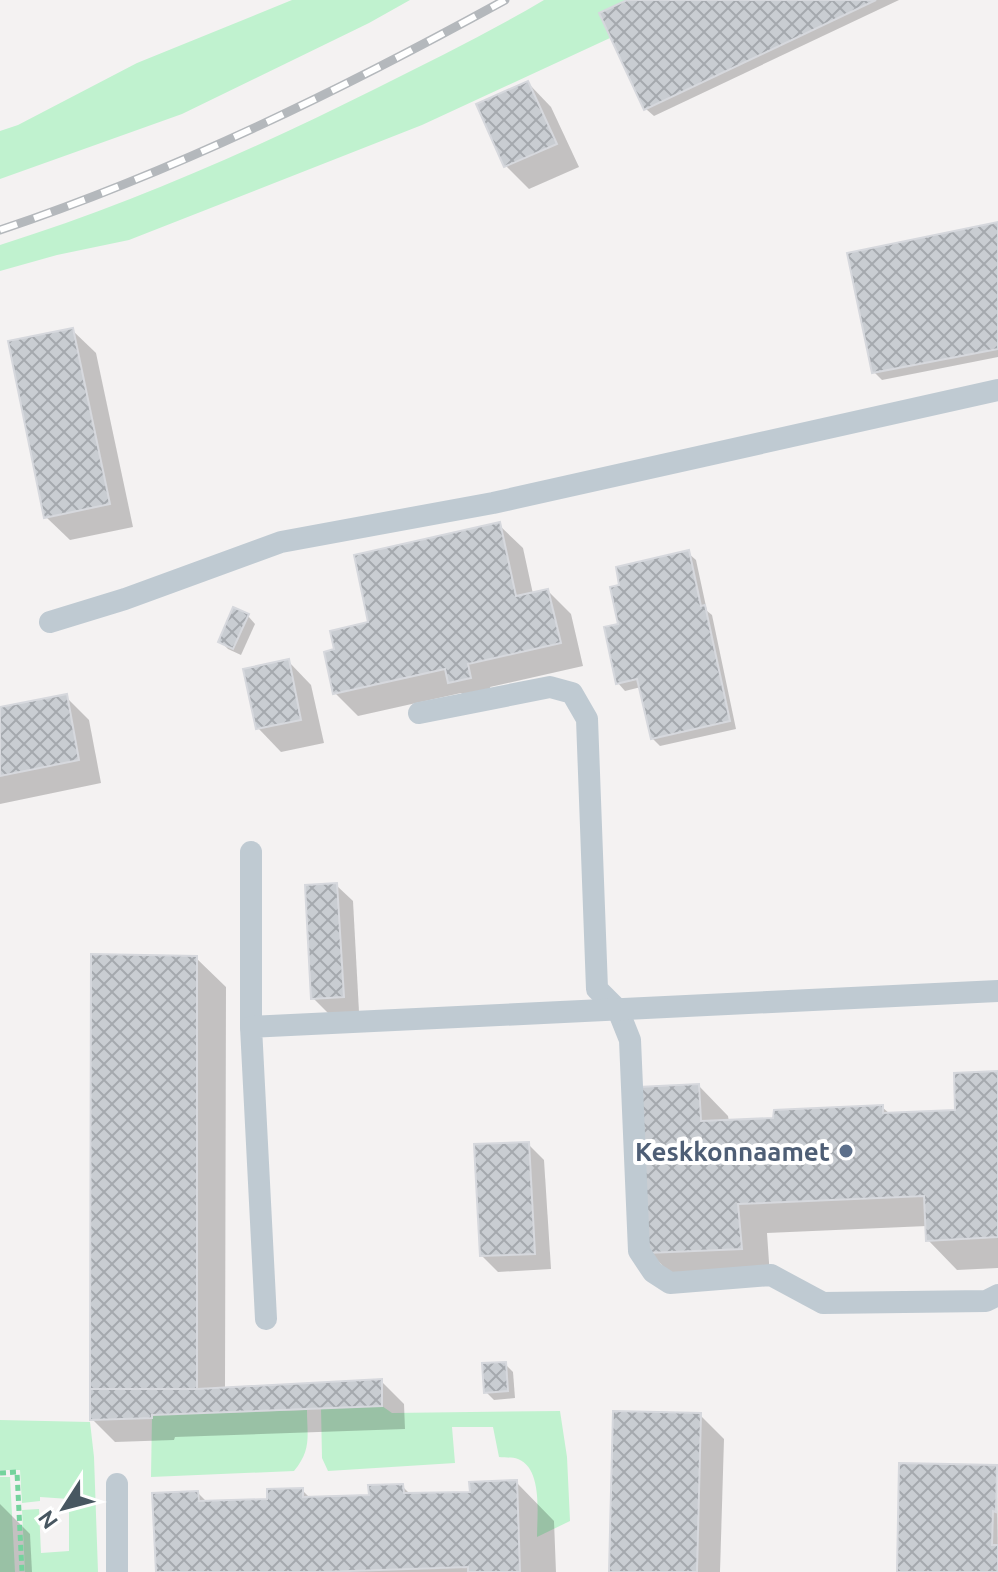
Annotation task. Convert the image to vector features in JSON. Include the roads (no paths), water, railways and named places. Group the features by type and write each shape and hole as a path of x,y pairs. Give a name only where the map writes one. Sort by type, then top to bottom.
{"lane":[{"path":"50,622 125,599 281,542 493,503 998,390"},
{"path":"419,713 550,687 572,693 587,719 597,989 618,1010 630,1040 639,1251 653,1272 670,1283 771,1275 823,1303 986,1301 998,1295"},
{"path":"251,852 251,1027 266,1319"},
{"path":"251,1027 998,991"},
{"path":"117,1484 117,1572"}],"railway":[{"path":"0,230 130,182 258,126 505,0"}],"place":[{"name":"Keskkonnaamet","path":"846,1151"}]}
